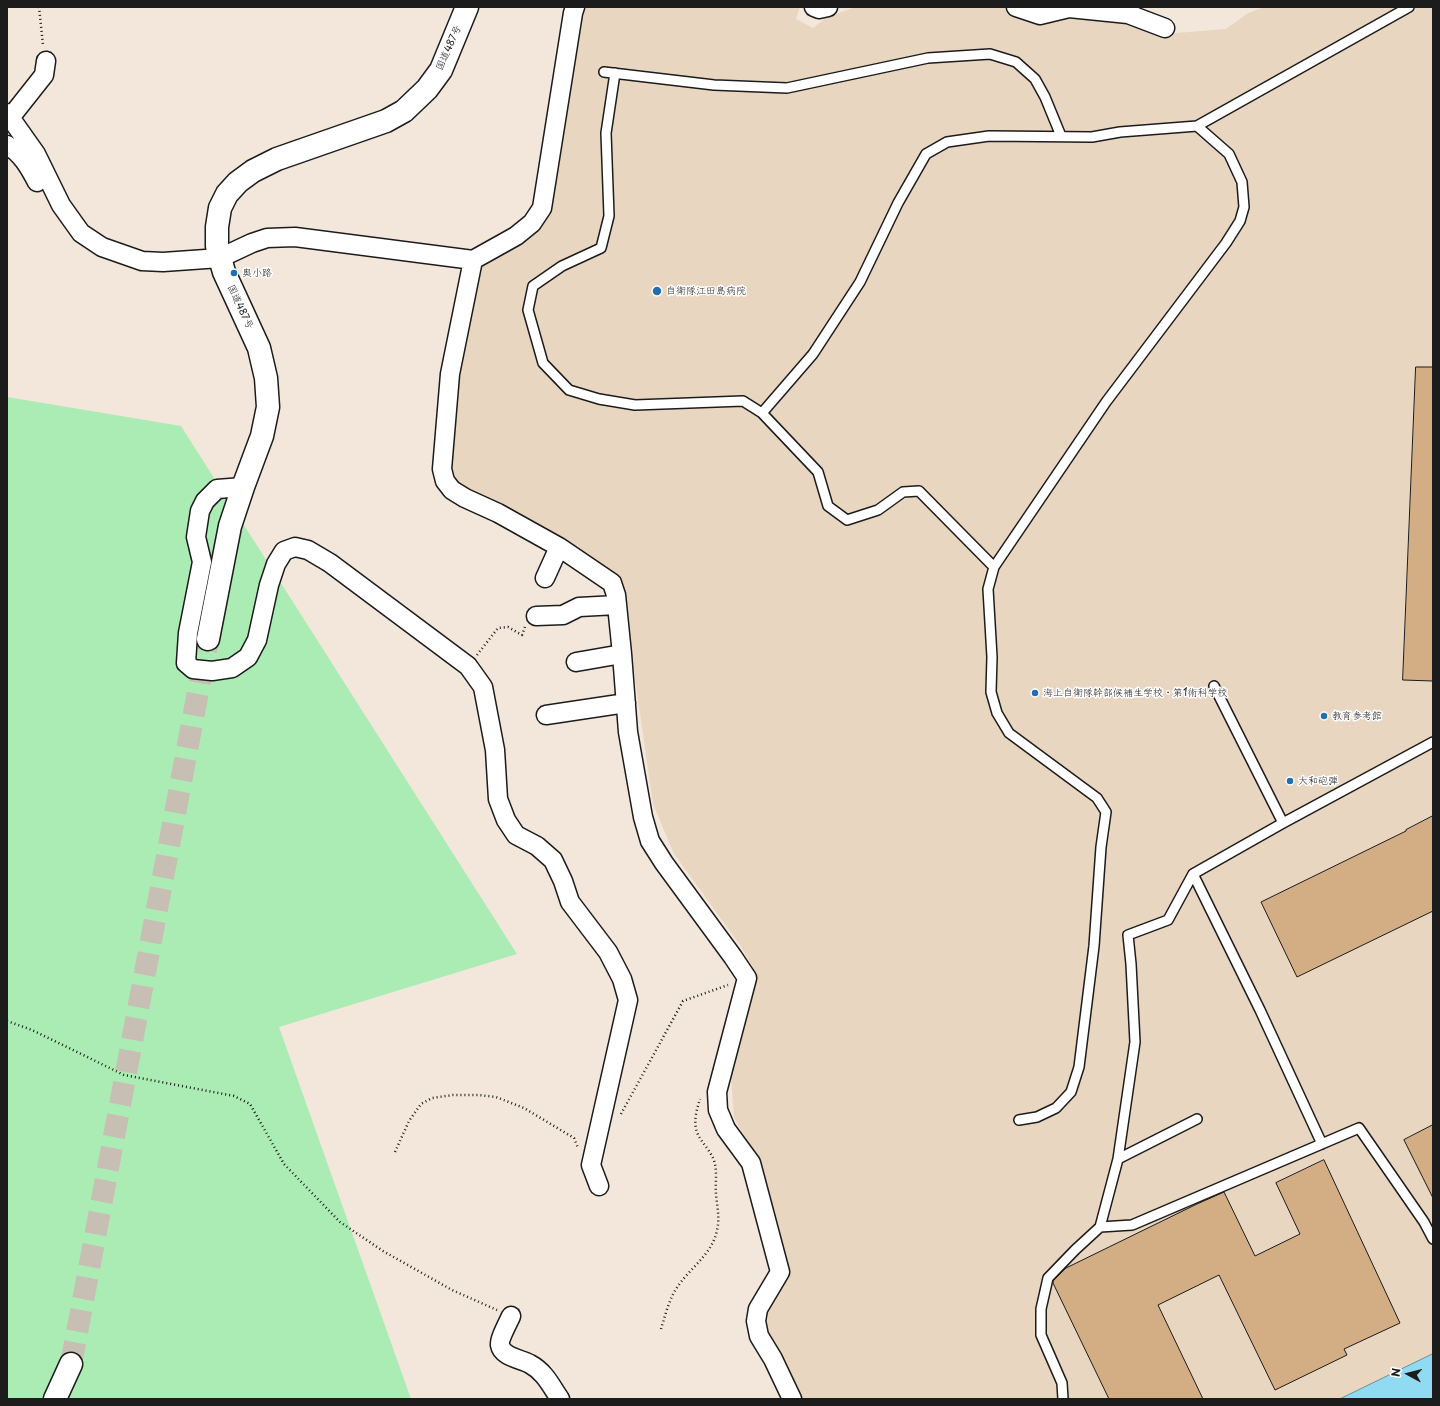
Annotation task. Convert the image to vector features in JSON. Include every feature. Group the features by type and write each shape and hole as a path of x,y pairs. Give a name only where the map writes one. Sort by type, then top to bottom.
{"highway":[{"name":"国道487号","path":"208,639 230,526 262,436 268,407 266,378 259,348 224,272 217,246 217,227 220,208 227,194 238,182 253,171 277,159 386,121 404,111 428,89 441,70 467,7"},
{"path":"55,1399 71,1364"}],"street":[{"path":"46,61 44,75 9,115 36,154 61,204 80,233 102,247 142,261 163,262 220,258 252,243 267,238 295,237 473,260 516,236 532,223 542,208 575,7"},
{"path":"814,7 819,9 828,7"},
{"path":"1016,7 1040,15 1069,8 1129,11 1165,28"},
{"path":"7,144 26,162 46,196 56,205 61,204"},
{"path":"473,260 450,374 442,469 445,481 452,490 465,498 498,513 559,547 612,583 616,595 628,732 642,817 650,841 664,863 747,978 717,1092 718,1110 726,1129 751,1163 780,1272 758,1309 756,1321 759,1336 773,1359 792,1399"},
{"path":"243,487 217,489 205,501 200,511 196,537 202,562 188,633 186,663 192,669 212,671 232,668 248,657 257,640 269,585 276,564 284,551 295,547 308,550 330,563 468,666 483,687 495,750 498,798 506,820 516,835 537,846 553,860 563,881 570,902 608,952 622,979 628,1000 591,1165 599,1186"},
{"path":"545,578 559,547"},
{"path":"536,616 563,615 579,607 617,605"},
{"path":"576,662 622,654"},
{"path":"546,715 626,703"},
{"path":"511,1316 499,1343 501,1350 531,1364 544,1374 560,1399"}],"lane":[{"path":"762,414 813,354 860,282 898,203 926,154 947,142 989,136 1092,137 1120,132 1197,126 1409,7"},
{"path":"604,72 714,85 787,88 928,58 990,54 1016,62 1035,80 1045,96 1061,136"},
{"path":"615,73 606,133 609,216 601,248 562,266 533,286 528,310 543,363 569,390 598,400 634,405 743,401 762,414 818,472 828,506 847,520 878,510 903,492 919,491 994,567"},
{"path":"1019,1120 1037,1117 1056,1108 1071,1092 1079,1067 1094,946 1106,812 1097,798 1009,733 997,713 991,692 992,657 988,589 994,567 1106,402 1226,243 1240,221 1244,207 1242,182 1230,154 1197,126"},
{"path":"1214,686 1283,823"},
{"path":"1063,1399 1062,1383 1041,1335 1041,1309 1048,1278 1100,1227 1118,1159 1135,1042 1128,935 1168,920 1193,874 1283,823 1433,742"},
{"path":"1193,874 1260,1010 1322,1144"},
{"path":"1118,1159 1197,1119"},
{"path":"1100,1227 1132,1225 1359,1128 1424,1222 1433,1239"}],"path":[{"path":"39,7 46,61"},
{"path":"468,666 498,628 508,627 522,635 528,620 536,616"},
{"path":"618,1117 683,1001 747,978"},
{"path":"7,1021 32,1030 124,1075 234,1096 250,1104 284,1164 340,1222 384,1251 452,1290 511,1316"},
{"path":"395,1152 409,1121 421,1104 432,1098 454,1095 479,1095 496,1097 524,1108 574,1138 579,1152"},
{"path":"661,1329 669,1301 680,1282 700,1261 713,1242 719,1219 716,1193 716,1168 713,1157 697,1132 695,1120 700,1097"}],"shaded area":[{"name":"海上自衛隊幹部候補生学校・第1術科学校","path":"582,7 800,7 796,19 813,28 827,17 856,7 1002,7 1041,21 1071,13 1119,19 1164,34 1226,29 1248,13 1265,7 1433,7 1433,1354 1340,1399 798,1399 765,1334 764,1314 787,1270 756,1160 734,1117 730,1063 757,975 740,945 674,854 653,804 621,582 455,484 447,463 456,372 477,266 527,236"}],"green space":[{"path":"7,397 181,426 517,954 279,1027 411,1399 7,1399"}],"water":[{"path":"1433,1354 1433,1399 1340,1399"}],"building":[{"path":"1416,367 1433,367 1433,681 1403,680"},
{"path":"1433,816 1433,911 1297,977 1261,902 1406,831"},
{"path":"1433,1125 1433,1198 1404,1140"},
{"path":"1324,1160 1400,1323 1344,1349 1347,1355 1275,1390 1219,1275 1158,1305 1203,1399 1109,1399 1053,1281 1066,1268 1224,1192 1255,1256 1300,1234 1276,1183"}],"tunnel":[{"path":"71,1364 208,639"}],"place":[{"name":"奥小路","path":"234,273"},
{"name":"自衛隊江田島病院","path":"657,291"},
{"name":"海上自衛隊幹部候補生学校・第1術科学校","path":"1035,693"},
{"name":"教育参考館","path":"1324,716"},
{"name":"大和砲弾","path":"1290,781"}]}
